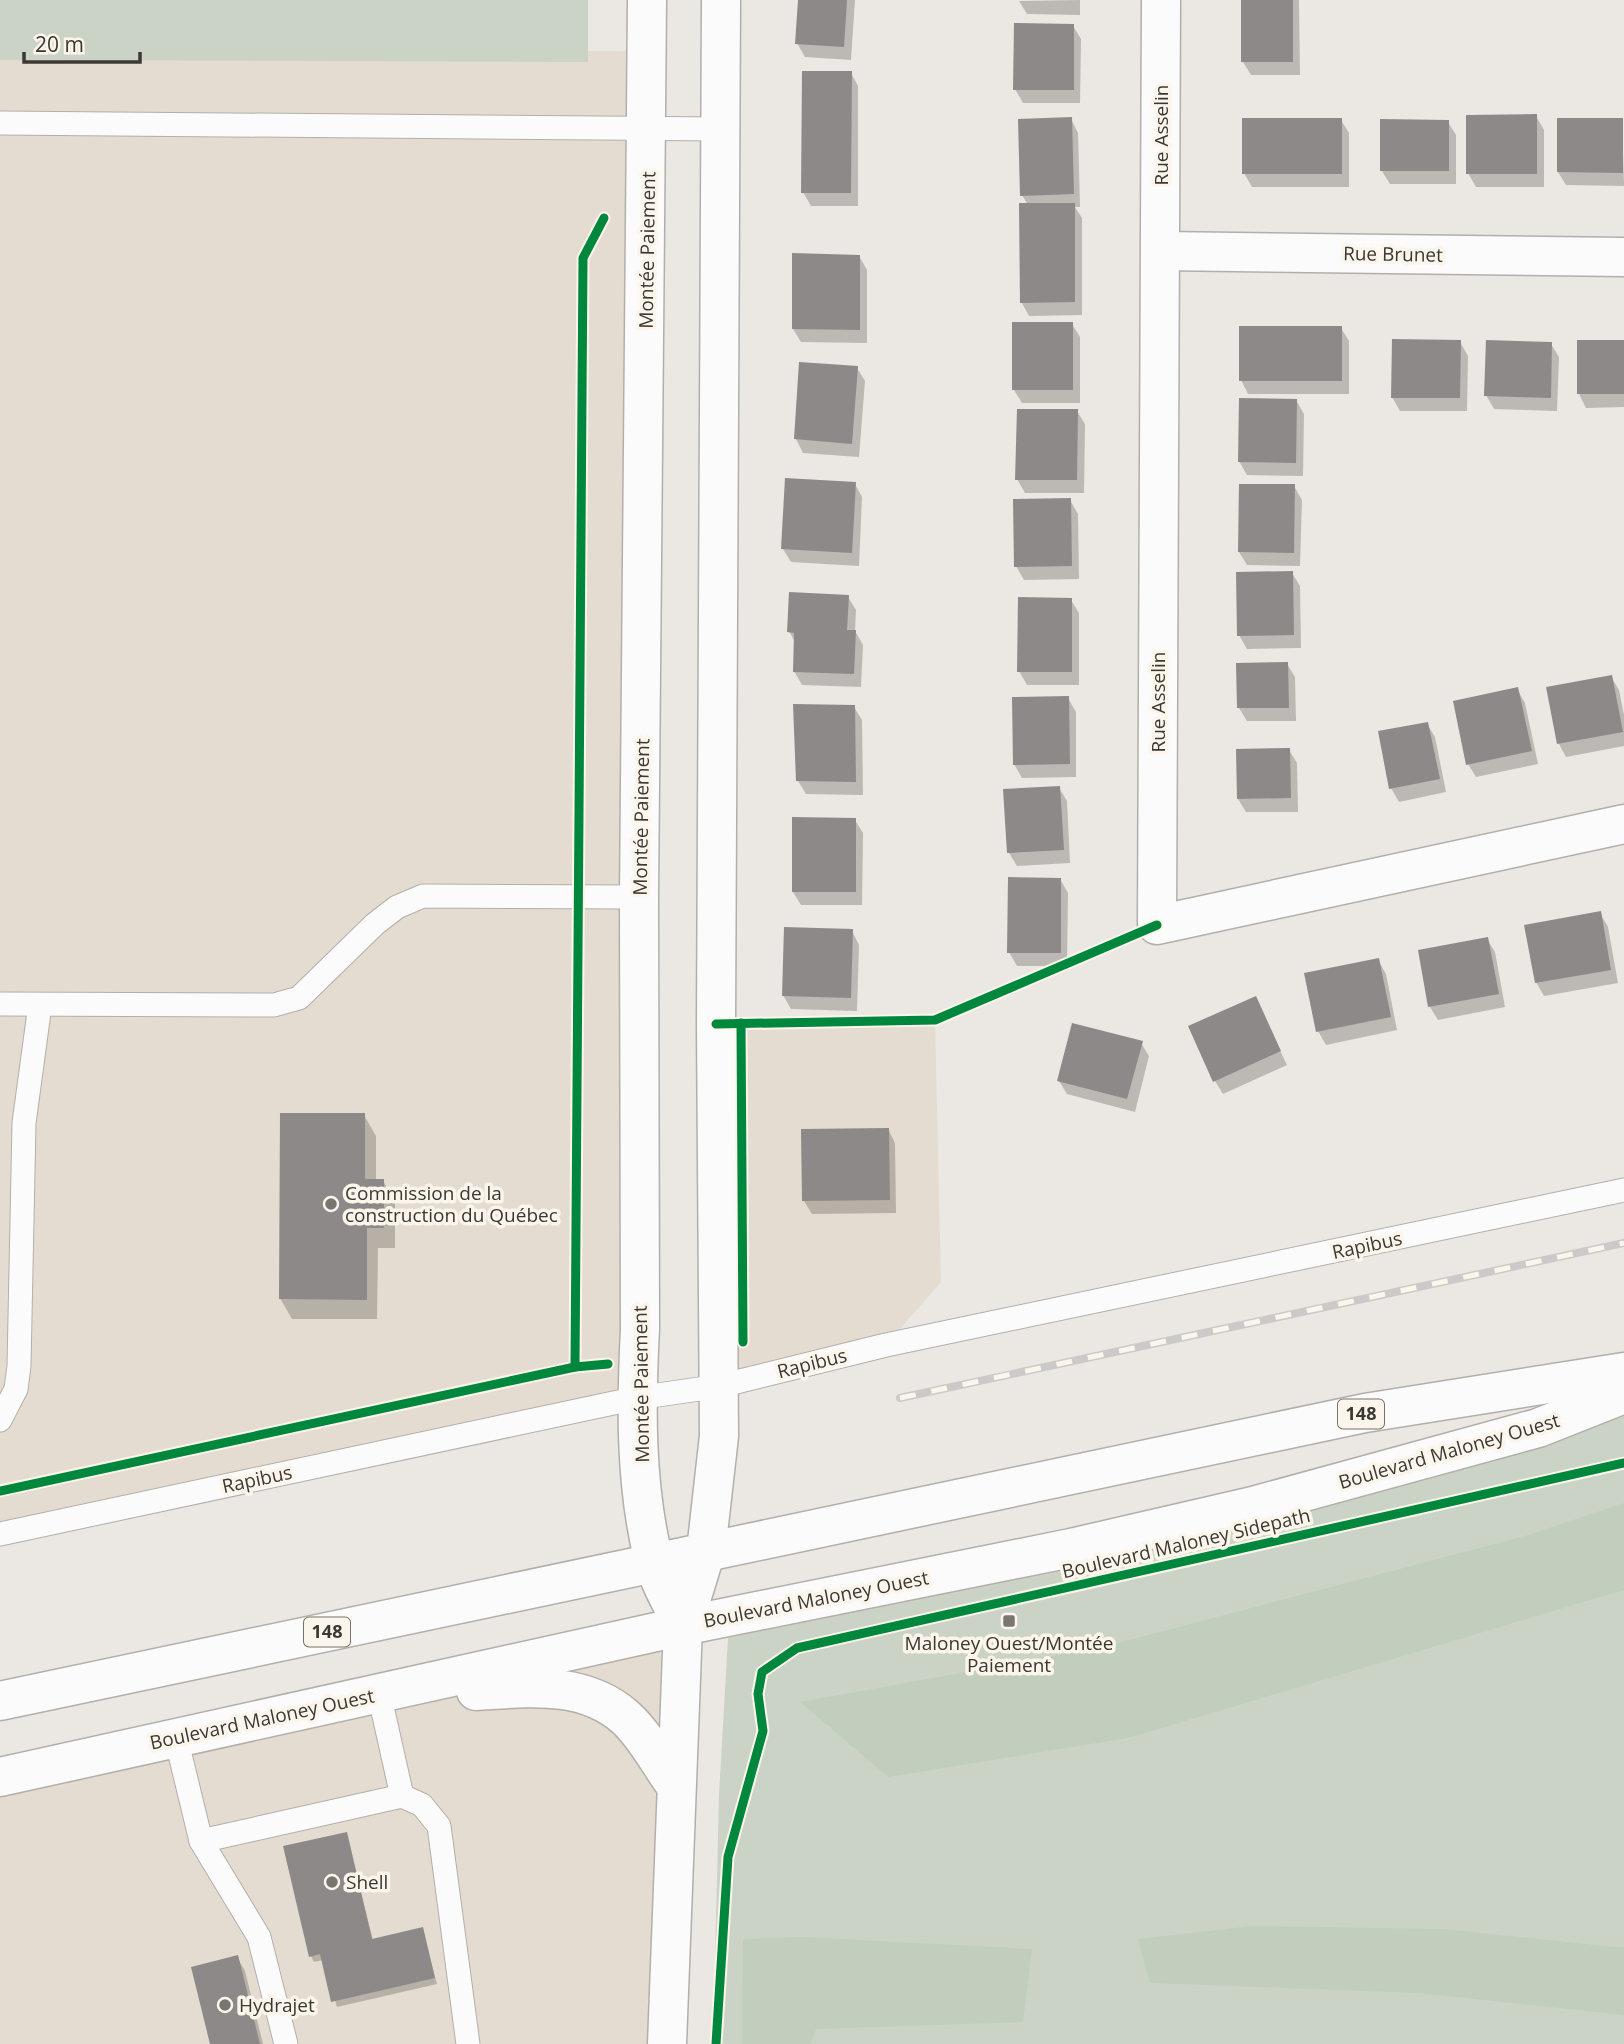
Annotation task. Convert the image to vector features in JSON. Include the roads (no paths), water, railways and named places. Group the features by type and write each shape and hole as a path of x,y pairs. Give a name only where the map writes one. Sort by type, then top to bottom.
{"main road":[{"name":"Montée Paiement","path":"647,0 648,128 639,897 640,1329 637,1398 642,1489 654,1564 683,1626"},
{"name":"Montée Paiement","path":"667,2044 674,1783 683,1626 706,1551 717,1471 720,1386 716,997 721,0"},
{"name":"Rue Asselin","path":"1161,0 1157,925 1624,824"},
{"name":"Rue Brunet","path":"1161,251 1624,257"},
{"name":"Boulevard Maloney Ouest","path":"0,1701 1365,1413 1624,1372"},
{"name":"Boulevard Maloney Ouest","path":"0,1777 364,1699 683,1626 1071,1548 1253,1506 1538,1428 1624,1394"},
{"path":"364,1699 535,1687 573,1691 603,1701 628,1719 674,1783"}],"lane":[{"path":"0,123 720,129"},
{"path":"0,1004 274,1006 299,999 375,925 397,907 423,896 639,897"},
{"path":"0,1420 16,1389 19,1366 23,1123 40,1005"},
{"name":"Rapibus","path":"0,1534 637,1398 720,1386 886,1345 1624,1190"},
{"path":"364,1699 402,1796"},
{"path":"176,1738 201,1841 259,1937 286,2044"},
{"path":"201,1841 402,1796 422,1805 439,1826 468,2044"}],"railway":[{"path":"900,1398 1624,1243"}],"place":[{"name":"Commission de la construction du Québec","path":"331,1204"},
{"name":"Maloney Ouest/Montée Paiement","path":"1009,1621"},
{"name":"Shell","path":"332,1882"},
{"name":"Hydrajet","path":"225,2005"}]}
